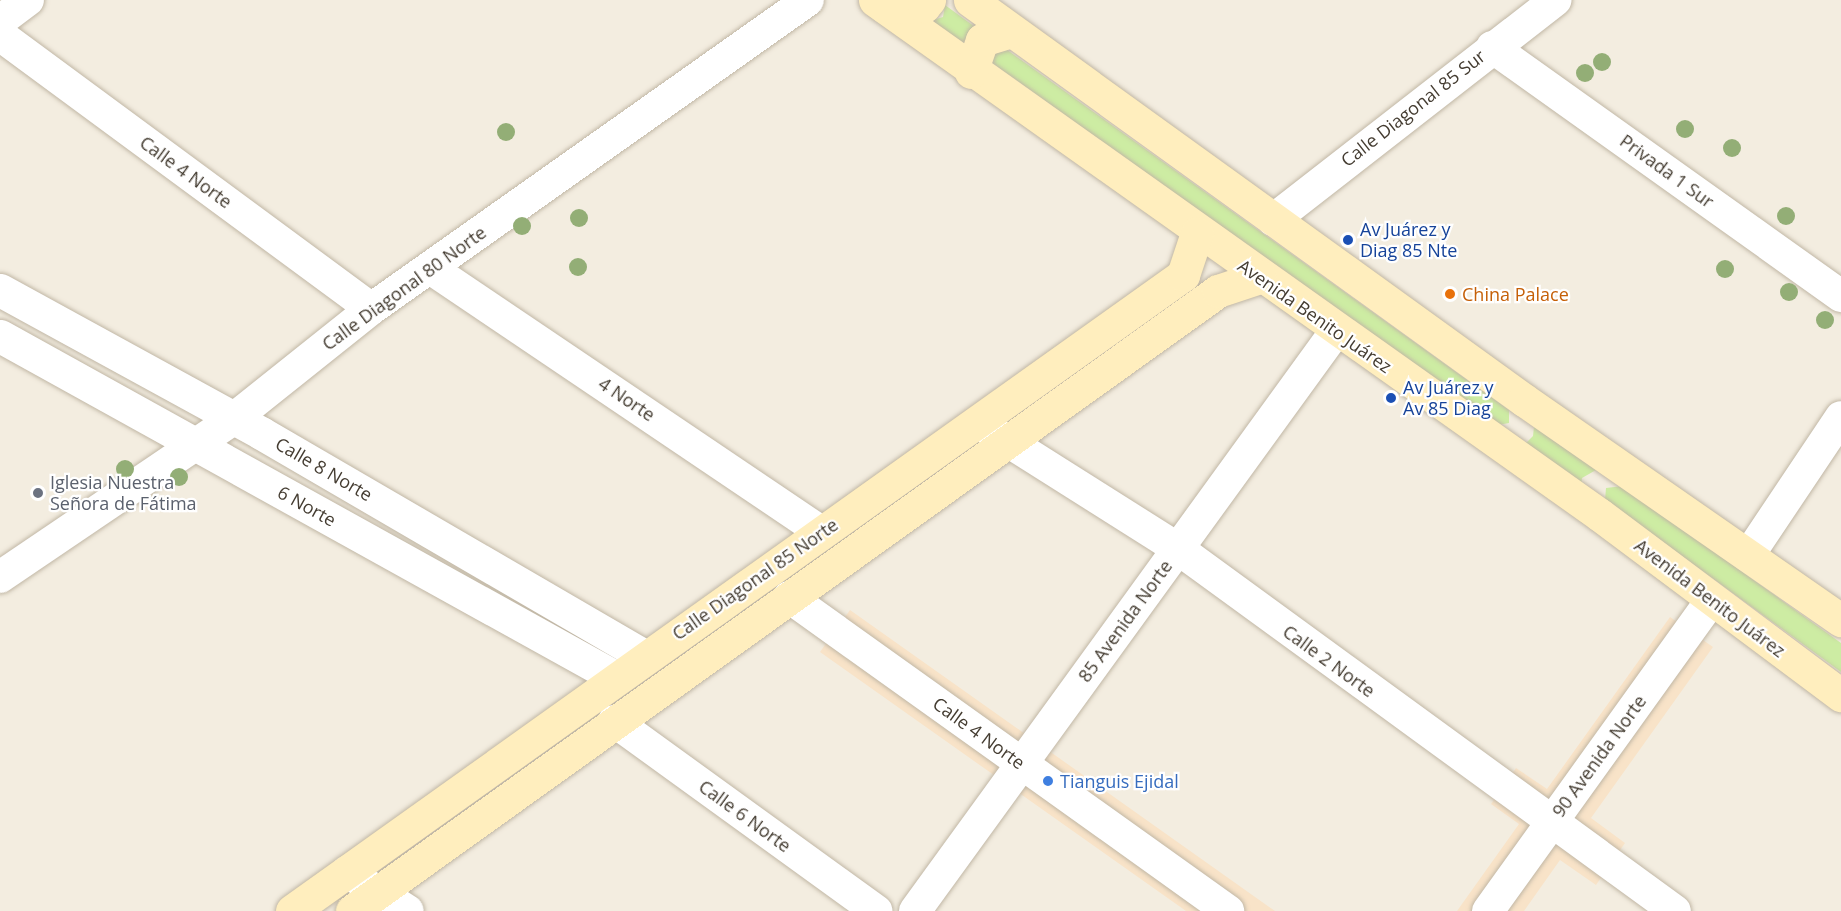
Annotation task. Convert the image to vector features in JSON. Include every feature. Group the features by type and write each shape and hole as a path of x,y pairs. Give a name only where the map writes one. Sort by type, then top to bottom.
{"main road":[{"path":"880,3 924,6 929,0"},
{"path":"970,0 1524,400 1841,620"},
{"name":"Avenida Benito Juárez","path":"880,3 971,72 1600,515 1711,601 1841,695"},
{"path":"971,72 981,40 1011,31"},
{"name":"Calle Diagonal 85 Norte","path":"292,911 644,656 1183,276 1197,232"},
{"name":"Calle Diagonal 85 Norte","path":"352,911 614,721 1218,291 1260,277"},
{"path":"1487,437 1516,433 1524,400"},
{"path":"1600,515 1595,486 1600,478 1632,476"}],"street":[{"path":"0,21 28,0"},
{"name":"Calle Diagonal 80 Norte","path":"0,577 192,442 232,420 371,309 808,0"},
{"name":"Calle Diagonal 85 Sur","path":"1273,220 1492,47 1556,0"},
{"name":"Calle 4 Norte","path":"0,35 371,309"},
{"name":"Privada 1 Sur","path":"1492,47 1841,296"},
{"name":"4 Norte","path":"430,268 822,532"},
{"name":"Calle 8 Norte","path":"0,290 644,656"},
{"name":"85 Avenida Norte","path":"915,911 1336,331"},
{"name":"6 Norte","path":"0,336 615,677"},
{"path":"1748,556 1841,417"},
{"name":"Calle 2 Norte","path":"977,420 1008,442 1177,548 1675,911"},
{"name":"Calle 4 Norte","path":"789,597 1228,911"},
{"name":"90 Avenida Norte","path":"1488,911 1711,601"},
{"name":"Calle 6 Norte","path":"614,721 876,911"},
{"path":"347,872 408,911"}],"shaded area":[{"name":"Tianguis Ejidal","path":"850,610 1275,911 1186,911 820,652"},
{"path":"1670,617 1713,647 1591,818 1625,843 1596,885 1560,860 1524,911 1457,911 1519,824 1491,804 1516,768 1547,789"}],"green space":[{"path":"945,5 982,32 968,48 930,21 943,17"},
{"path":"1003,47 1509,410 1509,423 1498,425 988,60 988,48"},
{"path":"1534,427 1596,470 1582,478 1581,486 1523,446 1533,436"},
{"path":"1623,486 1841,643 1841,672 1605,500 1606,488"}],"place":[{"name":"Av Juárez y Diag 85 Nte","path":"1348,240"},
{"name":"China Palace","path":"1450,294"},
{"name":"Av Juárez y Av 85 Diag","path":"1391,398"},
{"name":"Iglesia Nuestra Señora de Fátima","path":"38,493"},
{"name":"Tianguis Ejidal","path":"1048,781"}]}
